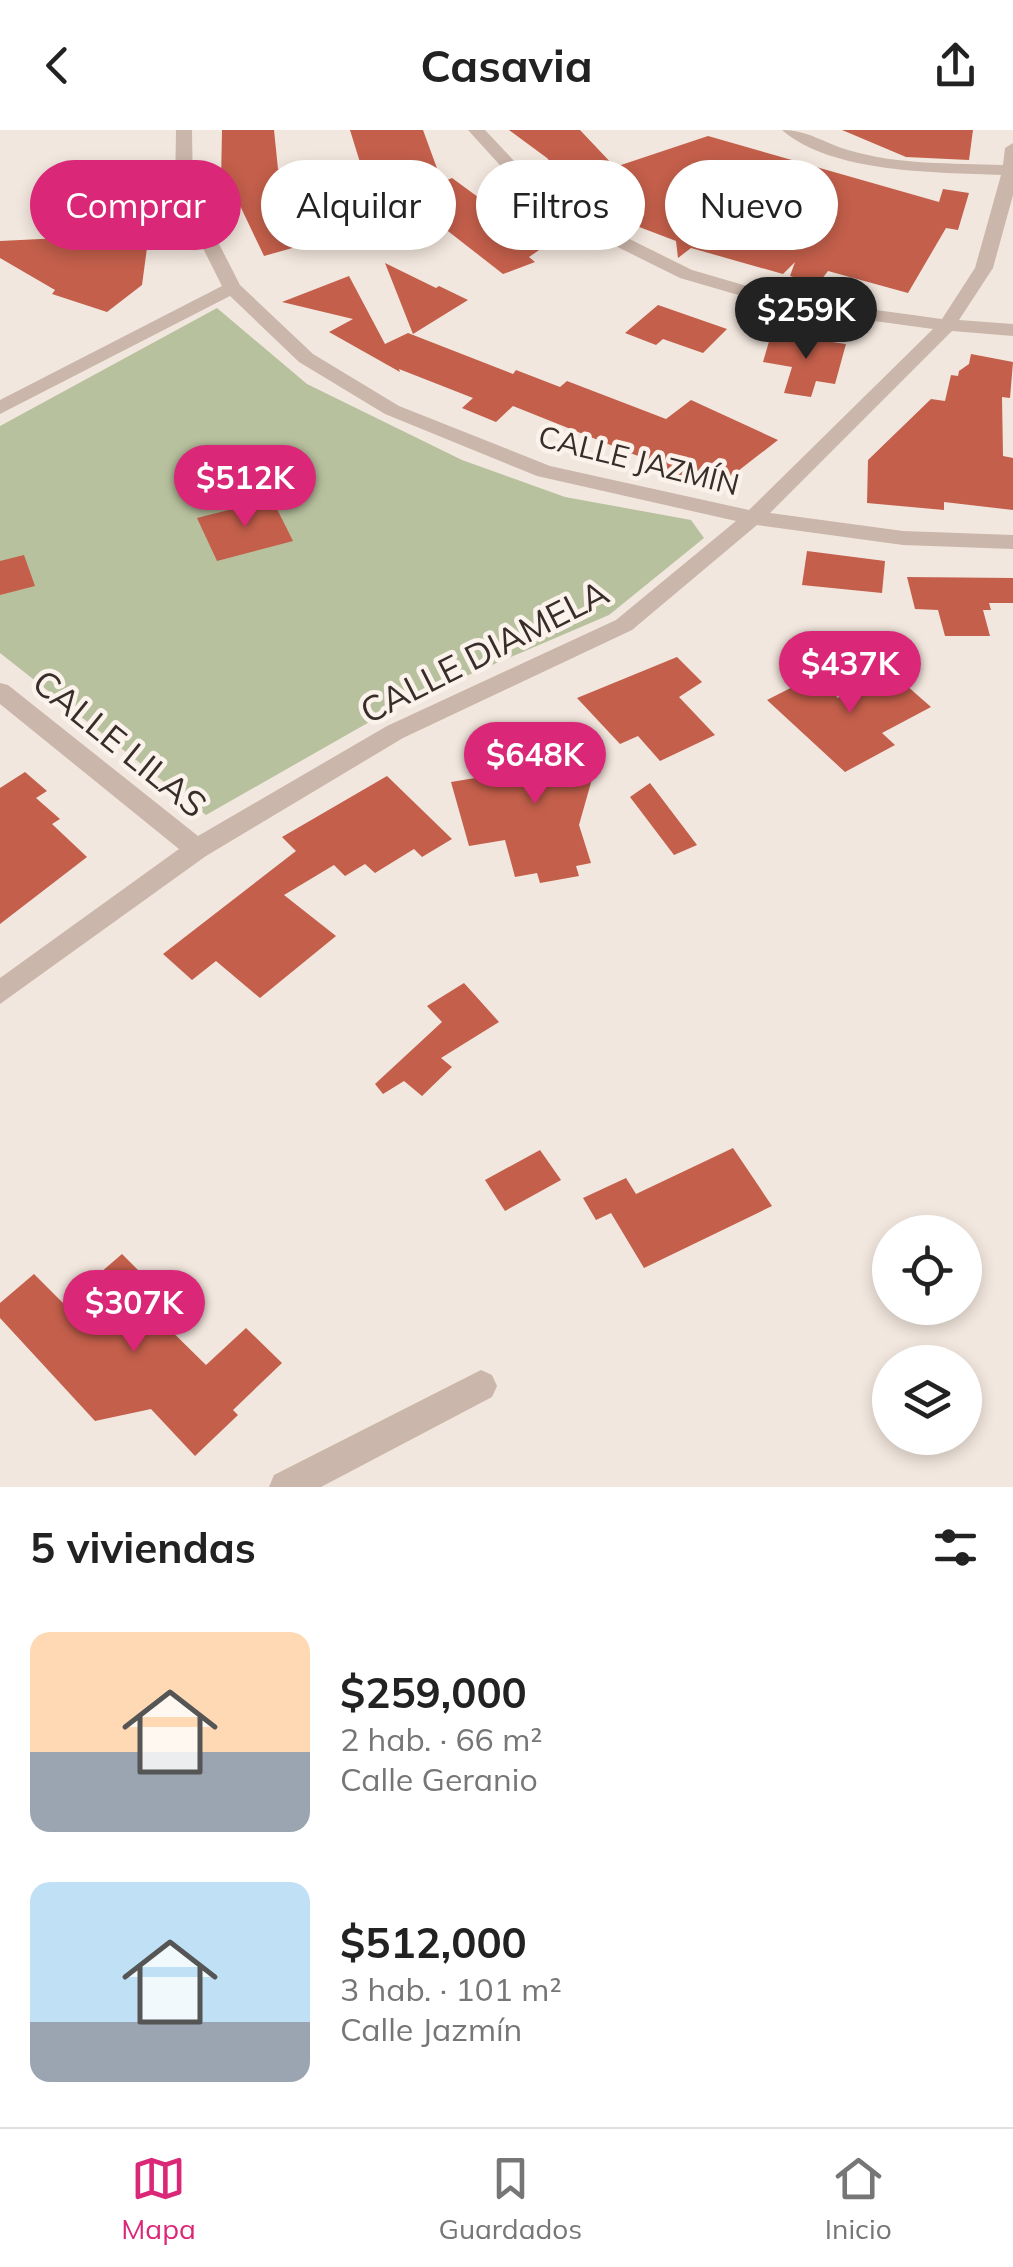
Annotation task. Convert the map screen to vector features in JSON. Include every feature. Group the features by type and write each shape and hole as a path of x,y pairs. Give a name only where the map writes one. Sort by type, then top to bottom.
{"street":[{"name":"CALLE JAZMÍN","path":"184,130 184,193 232,288 306,358 392,410 544,472 753,518 903,538 1013,542"},
{"path":"476,130 545,204 686,274 786,303 1013,330"},
{"path":"790,130 844,154 910,166 1012,163"},
{"name":"CALLE DIAMELA","path":"0,993 197,849 395,732 624,625 753,518 947,325 984,268 1012,163"},
{"path":"0,408 232,288"},
{"name":"CALLE LILAS","path":"0,691 197,849"},
{"path":"286,1487 480,1386"}],"green space":[{"path":"217,308 307,384 462,460 565,497 691,520 704,538 609,615 401,704 206,815 0,653 0,426"}],"building":[{"path":"222,130 274,130 277,160 261,160 261,250 241,208 241,160 221,160"},
{"path":"350,130 423,130 434,160 359,160"},
{"path":"509,130 580,130 608,160 549,160"},
{"path":"842,130 973,130 969,160 906,157"},
{"path":"708,136 792,160 665,160 665,237 645,229 645,160 636,160"},
{"path":"838,173 939,202 943,189 969,193 958,230 946,228 908,293 828,271 818,284 790,276 795,262 783,274 698,250 838,250"},
{"path":"456,181 476,196 476,250 539,250 529,257 535,262 503,274 456,237"},
{"path":"30,240 30,250 147,250 142,285 107,312 52,294 55,290 0,258 0,241"},
{"path":"261,250 285,250 264,256"},
{"path":"385,263 436,288 468,300 413,334"},
{"path":"349,276 385,344 408,333 513,374 516,370 560,387 567,381 666,419 691,400 778,440 720,485 697,474 687,484 658,470 663,466 513,406 496,422 462,408 473,398 399,369 400,372 329,332 353,319 282,302"},
{"path":"658,305 727,329 703,353 663,339 656,345 625,333"},
{"path":"778,334 846,344 835,384 816,381 811,397 784,393 792,367 763,362 770,338 776,339"},
{"path":"971,354 1013,362 1010,398 1002,397 1003,456 1013,458 1013,510 944,502 944,510 867,503 868,460 931,399 945,401 951,375 958,376 969,364"},
{"path":"272,499 293,541 217,561 197,518"},
{"path":"807,551 885,561 882,593 802,585"},
{"path":"24,555 35,586 0,595 0,561"},
{"path":"907,577 1013,578 1013,603 989,603 991,610 983,610 990,636 945,636 938,610 915,609"},
{"path":"677,657 702,682 679,697 715,735 660,761 638,736 620,744 577,698"},
{"path":"890,671 931,707 882,733 895,745 845,772 767,700 814,676 838,698"},
{"path":"544,728 603,740 579,825 591,863 576,866 579,876 540,883 537,873 515,877 505,840 469,846 451,782 524,770"},
{"path":"25,772 47,791 36,798 60,819 52,824 87,857 0,924 0,788"},
{"path":"387,776 452,839 422,857 414,849 375,873 365,864 345,876 334,865 284,895 336,936 260,998 216,961 192,980 163,954 296,851 282,837"},
{"path":"650,783 697,845 674,855 630,797"},
{"path":"464,983 499,1022 441,1058 452,1067 422,1096 404,1081 383,1094 375,1084 442,1022 427,1006"},
{"path":"733,1148 772,1206 644,1268 611,1213 596,1220 583,1198 626,1178 636,1194"},
{"path":"540,1150 561,1180 505,1211 485,1180"},
{"path":"122,1254 157,1289 142,1302 206,1365 246,1328 282,1363 233,1410 238,1415 195,1456 151,1409 95,1421 0,1318 0,1303 34,1274 64,1304"}]}
